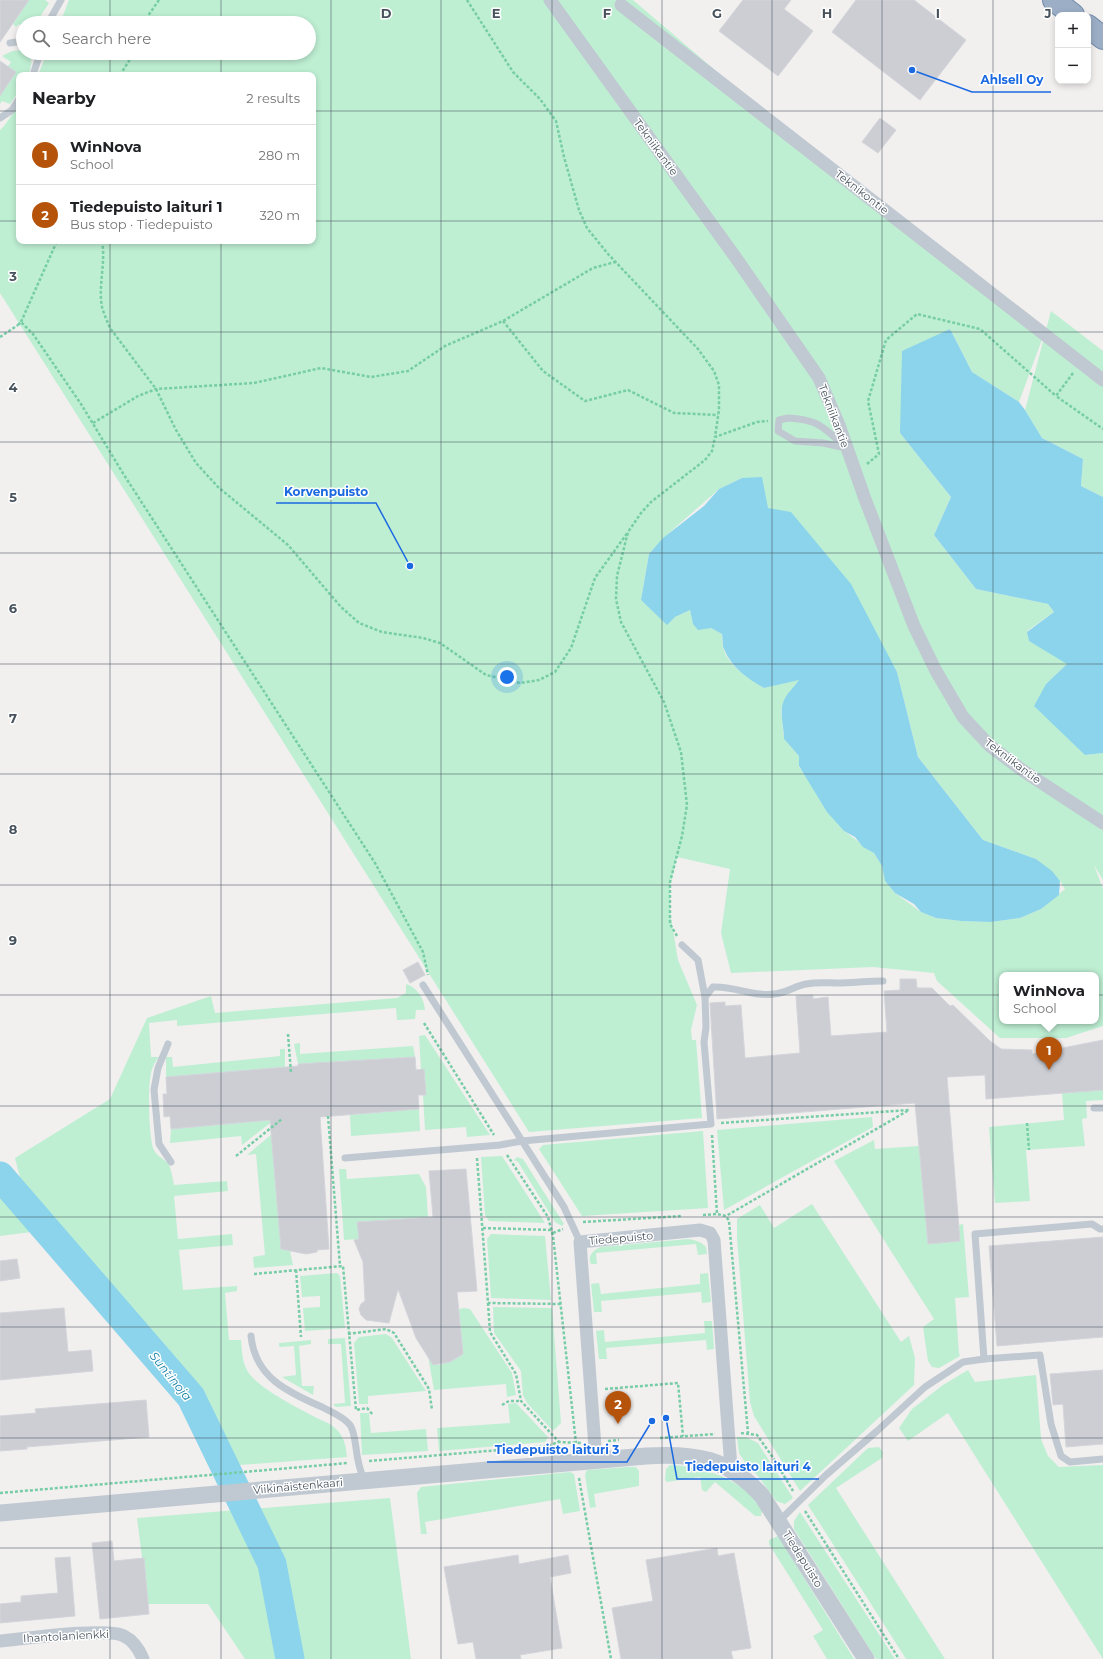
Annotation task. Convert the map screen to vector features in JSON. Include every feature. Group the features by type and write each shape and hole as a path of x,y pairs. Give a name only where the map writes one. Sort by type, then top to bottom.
{"highway":[{"path":"1054,0 1069,12"},
{"path":"1091,28 1103,38"}],"street":[{"name":"Tekniikantie","path":"550,0 740,264 814,371 839,425 846,448 914,626 936,671 963,717 990,746 1022,770 1103,823"},
{"name":"Teknikontie","path":"621,5 1103,380"},
{"name":"Tiedepuisto","path":"731,1468 714,1240 710,1233 700,1230 580,1242 596,1461 675,1454 715,1461 731,1468 750,1482 762,1496 866,1659"},
{"name":"Viikinäistenkaari","path":"0,1513 226,1492 596,1461"},
{"name":"Ihantolanlenkki","path":"0,1641 104,1632 123,1635 138,1647 143,1659"}],"lane":[{"path":"52,16 60,0"},
{"path":"10,44 16,43"},
{"path":"34,72 38,60"},
{"path":"0,118 12,110 16,104"},
{"path":"788,418 803,418 821,425 846,448 823,443 795,441 778,431 779,420 788,418"},
{"path":"345,1158 500,1145 522,1141 711,1124 704,1042 706,1027 705,997 698,960 682,945"},
{"path":"705,997 713,987 727,986 752,993 774,994 816,982 837,983 863,980 883,981"},
{"path":"423,985 564,1207 580,1242"},
{"path":"168,1044 158,1068 154,1090 159,1144 171,1162"},
{"path":"1094,1108 1103,1108"},
{"path":"984,1359 975,1234 1092,1224 1100,1229 1103,1229"},
{"path":"251,1336 252,1345 259,1364 272,1381 298,1397 344,1419 351,1426 358,1462 364,1481"},
{"path":"779,1521 924,1387 963,1362 1040,1355 1051,1424 1061,1456 1070,1462 1103,1459"}],"path":[{"path":"149,16 159,0"},
{"path":"103,244 104,252 101,289 102,307 110,328 156,389 176,430 196,463 218,487 288,545 341,607 359,623 382,632 423,638 440,644 486,675 520,683 539,680 555,672 570,648 594,578 641,513 651,502 705,460 712,451 718,415 719,385 714,371 707,360 615,262 587,228 579,210 564,157 556,121 540,99 513,72 467,0"},
{"path":"122,72 130,60"},
{"path":"0,337 21,322 56,244"},
{"path":"93,423 138,396 156,389 254,383 321,368 371,377 408,371 445,346 504,321 593,268 615,262"},
{"path":"856,474 879,454 868,401 886,340 916,314 980,329 1056,396 1103,429"},
{"path":"504,321 543,371 585,401 628,390 674,413 718,415"},
{"path":"21,322 37,340 93,423 124,475 375,863 423,952 433,1000"},
{"path":"1056,396 1080,362"},
{"path":"715,437 757,422 779,420"},
{"path":"628,532 616,576 616,599 621,622 664,702 680,752 687,805 682,836 670,882 670,924 682,945"},
{"path":"424,1024 500,1145 548,1217 552,1232 561,1304 579,1478 611,1659"},
{"path":"288,1034 291,1073"},
{"path":"696,1215 717,1214 726,1216 909,1110 711,1124 717,1214"},
{"path":"328,1116 340,1266 343,1266 356,1410 367,1408 373,1415"},
{"path":"236,1156 282,1119"},
{"path":"1027,1123 1029,1150"},
{"path":"476,1146 490,1332 516,1374 521,1401 559,1442"},
{"path":"483,1228 552,1232 586,1221 688,1216"},
{"path":"726,1216 729,1221 731,1240 748,1433"},
{"path":"254,1274 340,1266"},
{"path":"296,1270 301,1337"},
{"path":"488,1303 561,1304"},
{"path":"348,1334 386,1329 394,1333 429,1389 432,1410"},
{"path":"570,1392 678,1383 684,1436"},
{"path":"502,1405 509,1400 521,1401"},
{"path":"654,1438 728,1433 757,1434 899,1659"},
{"path":"0,1493 547,1446 559,1442 576,1443 624,1440"}],"green space":[{"path":"29,0 45,0 49,3 41,16 18,16"},
{"path":"69,0 633,0 819,159 1044,334 1019,402 972,372 950,329 900,433 951,497 934,535 976,589 1048,604 1054,612 1027,631 1067,664 1046,684 1085,755 1103,753 1103,880 1094,865 1103,889 1103,1026 1066,1038 1000,1038 937,981 934,973 873,967 731,973 721,933 730,869 677,857 670,886 670,912 678,960 697,1005 691,1030 692,1040 696,1040 702,1118 529,1132 0,293 0,130 16,109 16,244 316,244 316,72 39,72 44,60 316,60 316,16 63,16","holes":["742,478 768,508 897,672 918,757 983,840 1036,859 1060,881 1065,889 1041,909 1020,918 991,922 961,921 936,918 921,912 895,893 885,881 882,866 874,853 844,831 799,767 799,756 784,739 781,711 785,698 800,679 764,688 745,676 729,660 723,647 722,634 711,628 693,624 690,610 675,617 667,624 641,600 649,554 669,533 719,489"]},
{"path":"16,20 16,27 13,24"},
{"path":"16,51 16,60 31,60 29,72 16,72 8,66 11,62 2,56"},
{"path":"16,72 16,95 10,104 2,101 0,104 0,96"},
{"path":"1051,311 1103,351 1103,497 1081,486 1083,459 1042,438 1025,410"},
{"path":"406,984 417,990 424,1006 425,1010 416,1010 415,1019 397,1020 396,1008 177,1026 177,1020 149,1023 151,1057 159,1057 155,1062 150,1077 149,1086 150,1127 154,1150 167,1162 172,1173 174,1185 227,1181 228,1191 174,1196 178,1239 232,1234 233,1245 179,1250 183,1290 237,1286 237,1291 225,1293 229,1340 241,1340 245,1367 251,1376 275,1395 335,1428 344,1440 346,1447 347,1457 239,1465 196,1390 21,1181 15,1158 110,1099 147,1018 211,996 215,1013 397,998 406,993"},
{"path":"425,1035 490,1135 467,1137 466,1127 425,1130 423,1095 426,1095 424,1070 421,1070 419,1036"},
{"path":"300,1043 300,1054 413,1046 415,1057 298,1064 294,1044"},
{"path":"280,1049 285,1049 285,1067 166,1077 166,1057 172,1057 173,1067 280,1056"},
{"path":"1103,1090 1103,1100 1086,1101 1087,1118 1082,1119 1085,1146 1026,1150 1030,1201 995,1203 989,1127 1064,1120 1062,1093"},
{"path":"419,1109 420,1131 351,1136 350,1115"},
{"path":"872,1117 873,1127 724,1210 717,1130"},
{"path":"274,1120 242,1145 241,1136 170,1143 171,1129"},
{"path":"703,1131 708,1208 582,1216 539,1149 543,1145"},
{"path":"272,1134 281,1249 290,1251 293,1265 254,1268 253,1257 265,1255 256,1154 247,1155"},
{"path":"874,1140 875,1149 919,1146 928,1244 960,1241 959,1225 963,1224 969,1297 955,1298 960,1356 939,1368 932,1367 928,1361 923,1327 934,1319 834,1161"},
{"path":"502,1156 545,1223 489,1221 485,1215 481,1157"},
{"path":"517,1157 523,1159 564,1224 562,1226 555,1222 518,1162 514,1160"},
{"path":"339,1169 346,1169 347,1179 419,1174 426,1187 428,1217 358,1222 359,1239 344,1240"},
{"path":"0,1176 47,1230 0,1236"},
{"path":"812,1204 901,1342 909,1336 915,1358 914,1385 800,1491 754,1416 750,1402 737,1238 737,1219 760,1205 774,1228"},
{"path":"491,1234 545,1236 551,1300 491,1298 487,1239"},
{"path":"688,1239 704,1245 706,1247 707,1254 698,1255 696,1244 596,1253 597,1264 591,1264 590,1261 590,1256 601,1247"},
{"path":"337,1273 340,1276 345,1328 305,1331 303,1308 320,1307 320,1296 302,1297 300,1276"},
{"path":"708,1273 711,1302 702,1303 701,1292 601,1301 602,1312 594,1312 591,1284 599,1283 601,1294 700,1284 700,1274"},
{"path":"493,1307 552,1308 561,1423 553,1431 527,1403 523,1395 521,1371 494,1333"},
{"path":"459,1309 470,1309 512,1373 516,1395 507,1397 506,1384 434,1390 428,1356 433,1365 437,1365 449,1362 463,1354"},
{"path":"704,1321 712,1321 714,1349 707,1350 706,1340 606,1348 607,1359 599,1359 596,1331 604,1330 605,1342 705,1333"},
{"path":"386,1334 392,1338 426,1391 368,1396 368,1404 359,1404 354,1343 359,1337"},
{"path":"345,1338 351,1406 336,1407 333,1404 345,1403 341,1344 328,1344 328,1339"},
{"path":"311,1340 311,1344 299,1346 302,1386 314,1386 313,1395 282,1377 296,1375 294,1346 279,1346 279,1343"},
{"path":"968,1370 975,1382 1036,1375 1041,1439 1048,1456 1059,1467 1103,1465 1103,1659 948,1413 908,1441 899,1428 912,1409 943,1385"},
{"path":"516,1403 548,1437 545,1442 439,1451 437,1428 510,1423 508,1404"},
{"path":"360,1413 369,1413 371,1433 426,1429 428,1451 362,1455"},
{"path":"737,1437 746,1437 758,1443 793,1498 785,1504 776,1501 758,1476 748,1467 739,1453"},
{"path":"879,1447 883,1452 882,1458 836,1488 945,1659 906,1659 808,1505 868,1448"},
{"path":"670,1465 706,1470 730,1480 742,1487 751,1496 762,1510 761,1516 755,1516 715,1482 706,1492 702,1490 700,1477 667,1482 665,1480 666,1469"},
{"path":"636,1467 639,1471 639,1486 594,1494 596,1507 590,1508 585,1475 587,1470"},
{"path":"570,1472 574,1474 580,1511 563,1514 560,1499 425,1522 427,1534 421,1534 417,1493 421,1487"},
{"path":"390,1498 411,1659 245,1659 208,1604 148,1604 137,1518"},
{"path":"800,1512 895,1659 876,1659 794,1529 794,1521"},
{"path":"778,1536 854,1659 827,1659 813,1636 823,1630 769,1544 769,1540"}],"water":[{"path":"950,329 972,372 1019,402 1042,438 1083,459 1081,486 1103,497 1103,753 1085,755 1034,706 1046,684 1067,664 1029,641 1027,632 1054,612 1048,604 976,589 934,535 951,497 900,433 902,351"},
{"path":"762,477 768,508 791,512 851,584 897,672 918,757 983,840 1036,859 1052,871 1060,881 1059,895 1041,909 1020,918 991,922 961,921 936,918 921,912 914,904 895,893 885,881 882,866 874,853 863,847 855,837 844,831 827,812 799,766 799,756 784,739 782,713 783,703 787,695 799,680 764,688 752,681 731,661 723,647 722,634 711,628 698,630 693,624 690,610 675,617 667,625 641,600 649,554 663,538 704,506 719,489 742,478"}],"building":[{"path":"0,0 29,0 18,16 16,16 16,19 0,42"},
{"path":"743,0 791,0 784,9 813,31 778,76 719,31"},
{"path":"856,0 914,0 966,40 920,100 832,32"},
{"path":"0,61 16,72 0,96"},
{"path":"880,118 896,130 878,153 862,142"},
{"path":"418,962 425,975 410,983 403,970"},
{"path":"900,979 916,979 917,988 932,988 950,1006 953,1005 990,1041 1001,1049 1032,1050 1032,1054 1103,1040 1103,1090 986,1099 985,1075 947,1077 960,1241 928,1244 915,1103 717,1119 710,1003 725,1002 725,1006 741,1005 745,1058 800,1053 796,996 813,995 813,999 828,997 831,1036 887,1032 884,991 900,990"},
{"path":"415,1057 416,1070 424,1069 426,1095 418,1095 419,1109 320,1117 329,1249 317,1250 317,1252 306,1254 281,1249 270,1120 171,1129 170,1116 164,1117 163,1094 167,1094 166,1077 298,1066 298,1064"},
{"path":"466,1169 477,1291 457,1292 463,1354 450,1362 433,1365 416,1338 398,1289 389,1323 366,1320 361,1315 359,1309 361,1304 365,1301 363,1262 354,1240 359,1239 357,1222 433,1217 429,1171"},
{"path":"1103,1237 1103,1337 997,1346 989,1246"},
{"path":"17,1259 20,1278 0,1281 0,1261"},
{"path":"64,1308 68,1352 91,1350 93,1371 0,1380 0,1313"},
{"path":"1103,1370 1103,1444 1066,1447 1063,1404 1053,1405 1050,1374"},
{"path":"146,1400 149,1437 27,1447 27,1449 0,1451 0,1416 36,1413 35,1409"},
{"path":"112,1541 114,1561 144,1558 149,1614 100,1619 92,1543"},
{"path":"717,1548 718,1556 734,1553 751,1648 731,1651 733,1659 621,1659 612,1608 653,1601 646,1560"},
{"path":"518,1555 519,1564 568,1555 571,1573 550,1577 562,1648 520,1655 521,1659 476,1659 473,1642 458,1644 444,1567"},
{"path":"70,1557 75,1616 0,1623 0,1604 21,1602 21,1596 58,1593 55,1558"}],"waterway":[{"name":"Suntinoja","path":"0,1176 191,1397 272,1564 290,1659"}],"place":[{"name":"Ahlsell Oy","path":"912,70"},
{"name":"Korvenpuisto","path":"410,566"},
{"name":"WinNova","path":"1049,1070"},
{"name":"Tiedepuisto laituri 4","path":"666,1418"},
{"name":"Tiedepuisto laituri 3","path":"652,1421"},
{"name":"Tiedepuisto laituri 1","path":"618,1424"}]}
